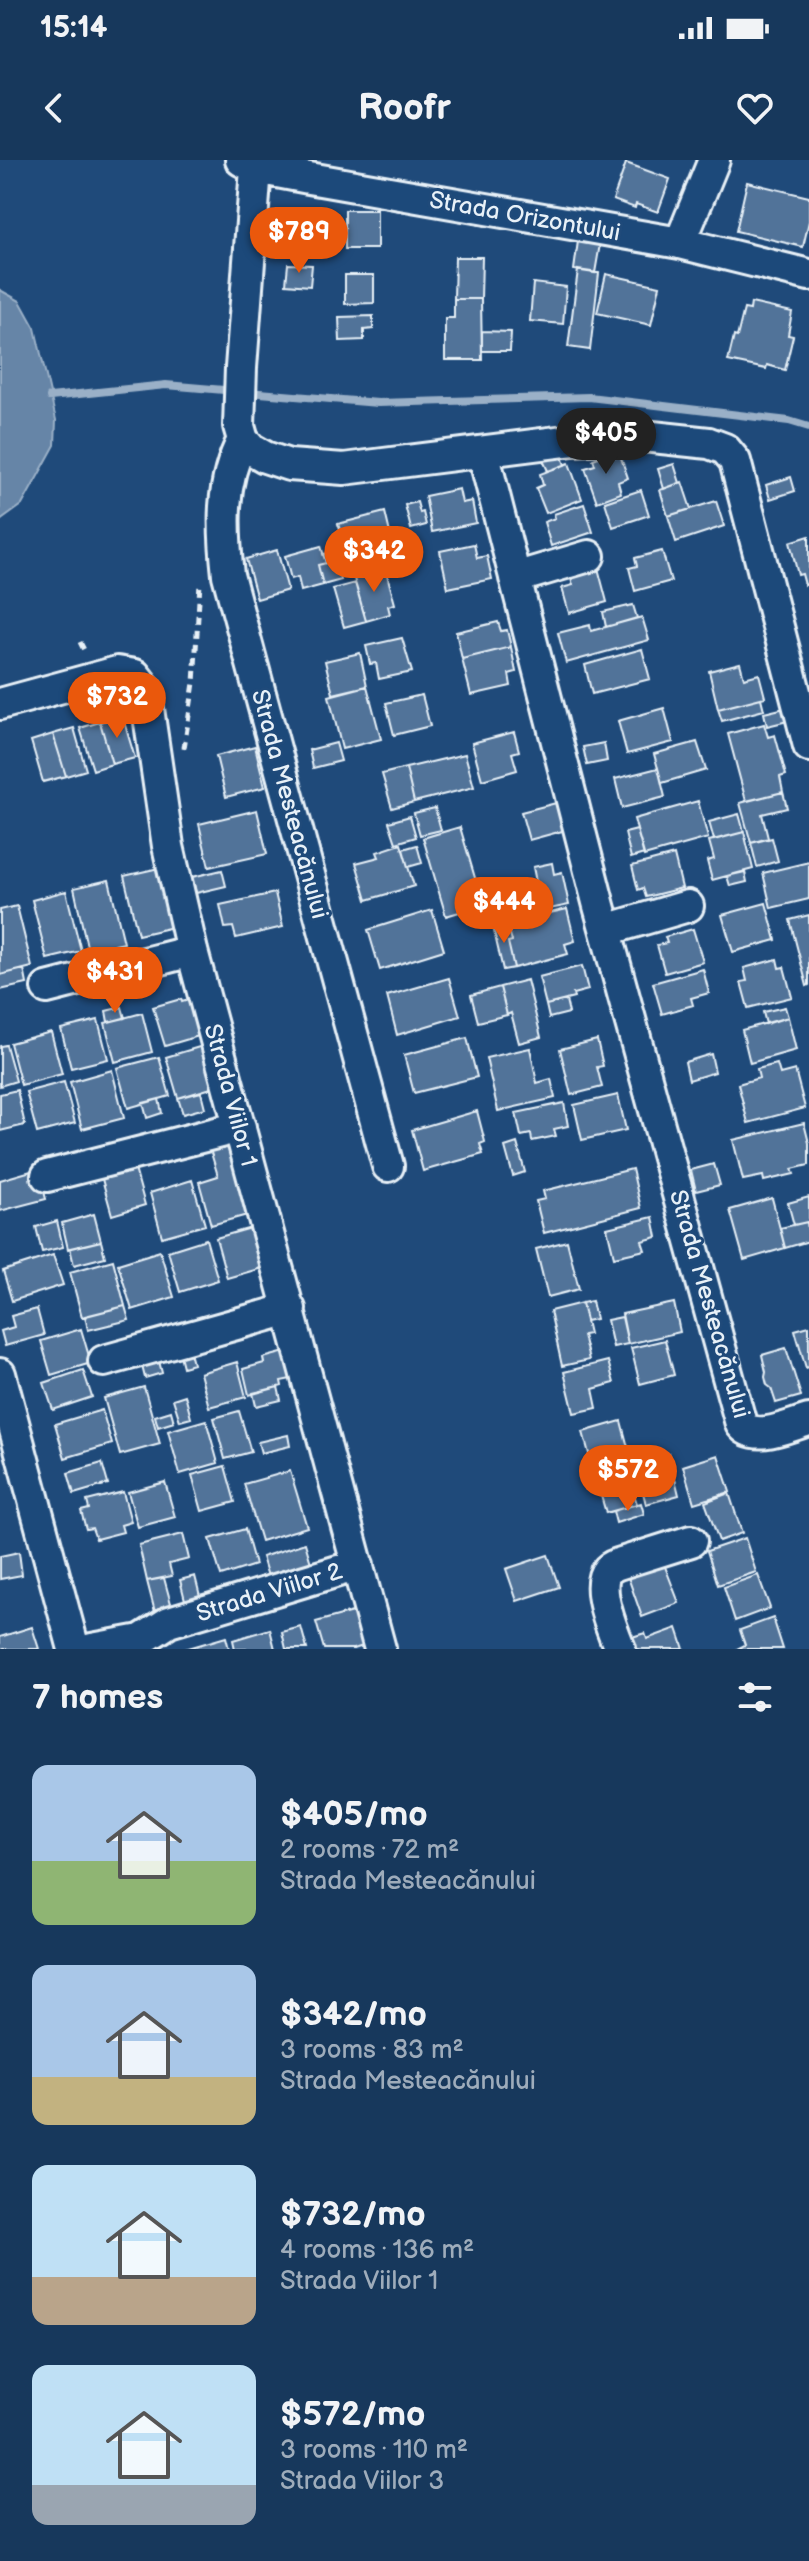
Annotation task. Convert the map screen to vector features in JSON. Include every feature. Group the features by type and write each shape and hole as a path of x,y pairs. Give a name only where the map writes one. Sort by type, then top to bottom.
{"street":[{"path":"680,243 714,160"},
{"name":"Strada Orizontului","path":"249,164 680,243 809,275"},
{"name":"Strada Mesteacănului","path":"249,164 241,433 232,459 223,526 228,575 388,1166"},
{"path":"241,433 251,449 275,460 309,468 332,469 358,469 573,440 643,436 689,440 725,449 735,461 809,746"},
{"name":"Strada Mesteacănului","path":"483,452 606,930 741,1424 746,1430 756,1433 809,1420"},
{"path":"515,578 589,556"},
{"name":"Strada Viilor 1","path":"0,704 107,674 135,675 142,682 153,736 168,846 192,951 380,1649"},
{"path":"606,930 688,906"},
{"path":"47,988 192,951"},
{"path":"47,1176 240,1127"},
{"path":"104,1361 290,1309"},
{"path":"0,1374 9,1444 74,1649"},
{"path":"620,1649 602,1594 602,1580 608,1569 691,1541"},
{"name":"Strada Viilor 2","path":"92,1649 141,1640 169,1622 358,1565"}],"water":[{"path":"0,290 20,301 35,328 56,420 55,445 22,505 0,521"}],"building":[{"path":"626,163 670,179 658,212 613,200"},
{"path":"747,182 809,197 809,221 803,247 736,231"},
{"path":"345,210 377,210 377,249 345,249"},
{"path":"578,241 600,244 595,273 574,270"},
{"path":"455,257 482,257 481,299 454,299"},
{"path":"288,264 312,265 310,286 286,284"},
{"path":"578,270 599,273 590,350 568,347"},
{"path":"606,274 660,286 651,325 597,313"},
{"path":"345,275 374,275 374,303 345,304"},
{"path":"533,283 566,287 563,324 530,321"},
{"path":"454,299 481,299 482,360 445,360 445,318 454,318"},
{"path":"751,303 792,312 788,335 793,336 785,370 728,361 744,309 750,310"},
{"path":"373,316 373,329 364,330 364,340 340,341 339,317"},
{"path":"482,331 511,332 510,351 482,351"},
{"path":"610,453 611,458 620,455 628,478 618,482 621,493 597,502 585,468 595,465 593,459"},
{"path":"561,454 565,465 548,471 543,460"},
{"path":"569,463 582,499 546,513 536,488 543,485 540,474"},
{"path":"674,464 680,483 664,489 658,469"},
{"path":"791,477 795,491 770,499 766,485"},
{"path":"682,482 691,509 668,516 660,490"},
{"path":"459,489 462,503 472,501 476,523 432,532 425,496"},
{"path":"641,490 649,515 613,527 605,502"},
{"path":"716,501 724,526 676,542 668,516"},
{"path":"417,502 426,525 411,529 405,505"},
{"path":"584,504 593,532 551,546 544,522 555,518 554,514"},
{"path":"385,512 394,550 351,561 338,524"},
{"path":"809,536 809,584 805,585 802,574 798,575 790,542"},
{"path":"474,544 477,558 487,556 492,579 448,588 440,551"},
{"path":"321,546 326,563 318,565 323,585 301,591 298,577 291,579 285,556"},
{"path":"277,550 288,590 257,599 246,559"},
{"path":"662,551 671,581 635,591 629,568 637,566 635,558"},
{"path":"334,552 341,580 323,585 318,565 326,563 323,554"},
{"path":"598,568 607,602 569,613 562,588 573,585 570,576"},
{"path":"372,570 373,575 386,571 395,604 388,606 390,614 366,621 353,575"},
{"path":"355,583 366,621 344,627 333,589"},
{"path":"633,605 637,618 606,627 603,612"},
{"path":"642,617 649,640 566,663 558,633 590,625 591,631"},
{"path":"498,622 501,631 507,630 511,647 462,659 456,632"},
{"path":"402,638 412,672 379,679 376,663 370,664 366,646"},
{"path":"511,647 516,672 509,674 511,686 471,695 462,659"},
{"path":"642,649 650,679 592,694 585,665"},
{"path":"360,653 367,686 333,694 325,661"},
{"path":"740,663 744,678 759,674 765,697 718,709 709,671"},
{"path":"367,686 381,739 342,749 329,696"},
{"path":"422,695 430,726 394,735 386,703"},
{"path":"761,698 764,710 722,721 718,709"},
{"path":"664,708 673,742 627,754 618,721"},
{"path":"785,708 788,721 767,726 764,713"},
{"path":"122,715 135,758 112,764 100,722"},
{"path":"100,722 112,764 93,770 80,728"},
{"path":"764,724 768,737 775,735 786,775 780,777 783,792 746,801 728,734"},
{"path":"74,728 86,770 66,776 53,734"},
{"path":"514,732 519,751 512,753 517,770 482,780 472,743"},
{"path":"53,734 66,776 43,782 31,741"},
{"path":"697,742 706,770 662,783 654,754"},
{"path":"336,743 341,761 313,768 309,750"},
{"path":"604,743 607,761 587,765 583,747"},
{"path":"255,746 265,787 226,797 216,756"},
{"path":"465,754 474,787 414,802 406,768"},
{"path":"406,768 414,802 392,808 382,774"},
{"path":"658,768 665,797 622,808 615,779"},
{"path":"783,792 787,808 762,814 768,838 751,843 740,803"},
{"path":"698,801 708,838 644,856 634,819"},
{"path":"560,802 566,830 529,840 521,812"},
{"path":"435,808 441,830 420,835 414,813"},
{"path":"257,810 267,854 209,867 199,824"},
{"path":"739,814 744,832 714,840 709,822"},
{"path":"410,816 416,837 396,843 389,822"},
{"path":"460,827 483,905 446,916 423,838"},
{"path":"637,830 644,854 631,858 625,833"},
{"path":"744,832 753,869 712,880 707,861 714,859 709,841"},
{"path":"772,838 778,861 757,867 751,843"},
{"path":"401,844 414,886 367,900 356,863 379,857 377,852"},
{"path":"417,845 422,863 408,867 403,849"},
{"path":"674,855 682,888 646,897 643,888 638,890 632,866"},
{"path":"809,862 809,899 771,908 763,873"},
{"path":"552,863 554,874 562,872 569,905 530,913 524,884 536,882 533,867"},
{"path":"159,868 173,927 138,935 124,876"},
{"path":"222,870 226,886 196,893 192,877"},
{"path":"745,872 747,882 730,886 727,876"},
{"path":"109,880 124,943 88,951 74,888"},
{"path":"66,891 81,951 47,959 32,900"},
{"path":"275,893 283,927 236,938 233,927 225,928 220,905"},
{"path":"509,897 515,916 495,921 490,903"},
{"path":"766,903 776,940 733,952 722,915"},
{"path":"17,906 32,967 0,975 0,910"},
{"path":"567,909 575,941 565,944 568,954 514,968 507,923"},
{"path":"432,910 444,950 380,970 368,930"},
{"path":"809,915 809,985 807,986 790,920"},
{"path":"507,923 514,968 503,970 493,927"},
{"path":"693,929 703,962 665,973 657,945 667,943 665,937"},
{"path":"777,959 779,968 784,967 792,997 748,1008 741,982 747,981 744,968"},
{"path":"582,966 588,990 573,994 574,998 546,1005 539,977"},
{"path":"24,969 27,984 0,990 0,975"},
{"path":"703,969 709,993 691,998 693,1005 662,1014 653,983"},
{"path":"449,978 460,1016 397,1035 387,996"},
{"path":"527,980 541,1037 519,1043 500,987"},
{"path":"500,987 507,1015 478,1022 471,995"},
{"path":"181,999 182,1002 192,999 202,1035 165,1046 153,1007"},
{"path":"566,1000 569,1013 549,1018 546,1005"},
{"path":"122,1007 125,1018 108,1022 106,1011"},
{"path":"785,1007 788,1017 766,1024 763,1012"},
{"path":"142,1013 152,1052 115,1062 105,1023"},
{"path":"788,1017 796,1050 750,1063 742,1030"},
{"path":"98,1020 108,1059 71,1068 61,1029"},
{"path":"51,1032 62,1074 21,1085 10,1043"},
{"path":"467,1038 477,1077 414,1093 404,1055"},
{"path":"597,1040 603,1066 597,1067 602,1087 571,1095 560,1049"},
{"path":"6,1045 16,1081 0,1086 0,1046"},
{"path":"206,1045 218,1086 178,1098 166,1057"},
{"path":"530,1048 537,1083 551,1079 555,1098 498,1111 486,1058"},
{"path":"711,1054 715,1072 689,1080 685,1062"},
{"path":"159,1057 170,1096 128,1108 117,1068"},
{"path":"777,1064 780,1074 795,1070 805,1108 748,1123 738,1084 759,1078 757,1069"},
{"path":"112,1070 124,1118 82,1129 70,1082"},
{"path":"64,1082 75,1123 37,1133 26,1092"},
{"path":"17,1090 25,1125 0,1131 0,1094"},
{"path":"201,1092 205,1108 183,1114 178,1098"},
{"path":"618,1095 626,1130 582,1140 574,1105"},
{"path":"159,1099 162,1113 147,1118 143,1103"},
{"path":"564,1103 568,1126 554,1129 556,1136 532,1141 531,1134 521,1136 516,1113"},
{"path":"477,1111 485,1142 480,1144 483,1154 423,1171 412,1130"},
{"path":"804,1123 809,1143 809,1165 792,1169 794,1174 764,1181 763,1176 743,1180 733,1140"},
{"path":"230,1140 251,1214 211,1225 199,1182 218,1176 209,1146"},
{"path":"517,1143 525,1172 513,1176 505,1147"},
{"path":"714,1164 720,1185 696,1191 691,1170"},
{"path":"38,1169 46,1199 0,1211 0,1180"},
{"path":"135,1169 145,1205 112,1215 102,1179"},
{"path":"632,1169 641,1208 544,1233 536,1201 545,1199 543,1191"},
{"path":"192,1180 205,1225 162,1237 150,1193"},
{"path":"809,1197 809,1230 807,1222 794,1225 788,1203"},
{"path":"772,1198 785,1248 744,1260 730,1210"},
{"path":"94,1214 101,1241 68,1249 62,1223"},
{"path":"653,1217 657,1237 642,1241 645,1250 614,1257 607,1228"},
{"path":"57,1221 63,1247 42,1252 36,1227"},
{"path":"807,1222 809,1241 785,1248 780,1228"},
{"path":"251,1228 262,1268 227,1278 216,1238"},
{"path":"206,1239 218,1280 180,1292 168,1251"},
{"path":"101,1241 105,1257 74,1265 70,1248"},
{"path":"567,1241 579,1289 548,1297 536,1249"},
{"path":"160,1251 174,1297 132,1310 118,1264"},
{"path":"53,1255 63,1285 12,1301 3,1271"},
{"path":"113,1260 125,1306 82,1317 70,1272"},
{"path":"592,1301 596,1319 586,1321 582,1303"},
{"path":"582,1303 589,1334 583,1335 589,1360 562,1366 550,1311"},
{"path":"674,1303 680,1332 628,1344 622,1314"},
{"path":"125,1306 129,1320 88,1330 85,1316"},
{"path":"37,1309 44,1335 5,1346 1,1331 14,1327 11,1316"},
{"path":"622,1317 628,1344 613,1347 607,1320"},
{"path":"809,1326 809,1367 806,1368 795,1330"},
{"path":"81,1329 91,1363 51,1375 41,1341"},
{"path":"665,1340 674,1375 640,1384 631,1348"},
{"path":"189,1348 193,1364 183,1367 179,1351"},
{"path":"786,1348 801,1396 776,1403 767,1385 762,1355"},
{"path":"289,1351 296,1378 281,1381 282,1386 249,1395 243,1369 264,1363 263,1358"},
{"path":"158,1357 162,1373 145,1378 141,1362"},
{"path":"608,1361 614,1383 593,1389 597,1408 574,1413 564,1372"},
{"path":"237,1362 246,1397 209,1407 200,1373"},
{"path":"83,1370 92,1397 53,1410 44,1383"},
{"path":"144,1387 160,1444 120,1455 104,1398"},
{"path":"278,1387 281,1400 256,1406 253,1393"},
{"path":"185,1395 191,1418 180,1421 173,1399"},
{"path":"102,1410 112,1444 65,1458 55,1424"},
{"path":"171,1411 174,1422 158,1427 155,1416"},
{"path":"239,1411 251,1452 225,1459 214,1418"},
{"path":"206,1420 218,1463 180,1474 168,1431"},
{"path":"621,1421 629,1451 591,1461 583,1432"},
{"path":"288,1435 290,1446 261,1453 258,1442"},
{"path":"669,1454 679,1495 646,1504 635,1463"},
{"path":"718,1455 730,1492 694,1503 683,1466"},
{"path":"102,1463 108,1484 74,1494 68,1473"},
{"path":"225,1466 235,1502 202,1511 192,1475"},
{"path":"626,1466 637,1504 606,1513 595,1475"},
{"path":"290,1471 307,1527 261,1541 244,1484"},
{"path":"165,1482 175,1517 138,1527 128,1492"},
{"path":"123,1492 131,1522 121,1525 123,1532 96,1539 92,1528 86,1529 81,1511 89,1509 87,1501"},
{"path":"729,1493 742,1533 719,1541 705,1502"},
{"path":"641,1503 644,1514 616,1523 613,1511"},
{"path":"245,1529 255,1565 221,1576 210,1539"},
{"path":"183,1534 189,1559 169,1564 172,1576 147,1581 139,1545"},
{"path":"745,1538 756,1572 718,1585 707,1551"},
{"path":"305,1543 313,1570 270,1583 262,1557"},
{"path":"19,1552 22,1575 0,1579 0,1556"},
{"path":"548,1555 559,1587 517,1601 506,1569"},
{"path":"664,1564 679,1603 642,1617 628,1577"},
{"path":"758,1575 770,1608 735,1621 724,1587"},
{"path":"195,1576 202,1604 187,1608 180,1580"},
{"path":"164,1578 173,1611 156,1616 147,1581"},
{"path":"356,1611 366,1645 354,1649 324,1649 316,1622"},
{"path":"773,1618 783,1649 737,1649 745,1645 740,1630"},
{"path":"32,1627 39,1649 0,1649 0,1637"},
{"path":"301,1627 307,1649 286,1649 282,1632"},
{"path":"677,1628 684,1649 637,1649 632,1637 645,1633 647,1639"},
{"path":"270,1629 275,1649 235,1649 233,1640"},
{"path":"226,1637 229,1649 185,1649"}],"waterway":[{"path":"50,397 166,385 378,403 589,397 789,421 809,427"}]}
